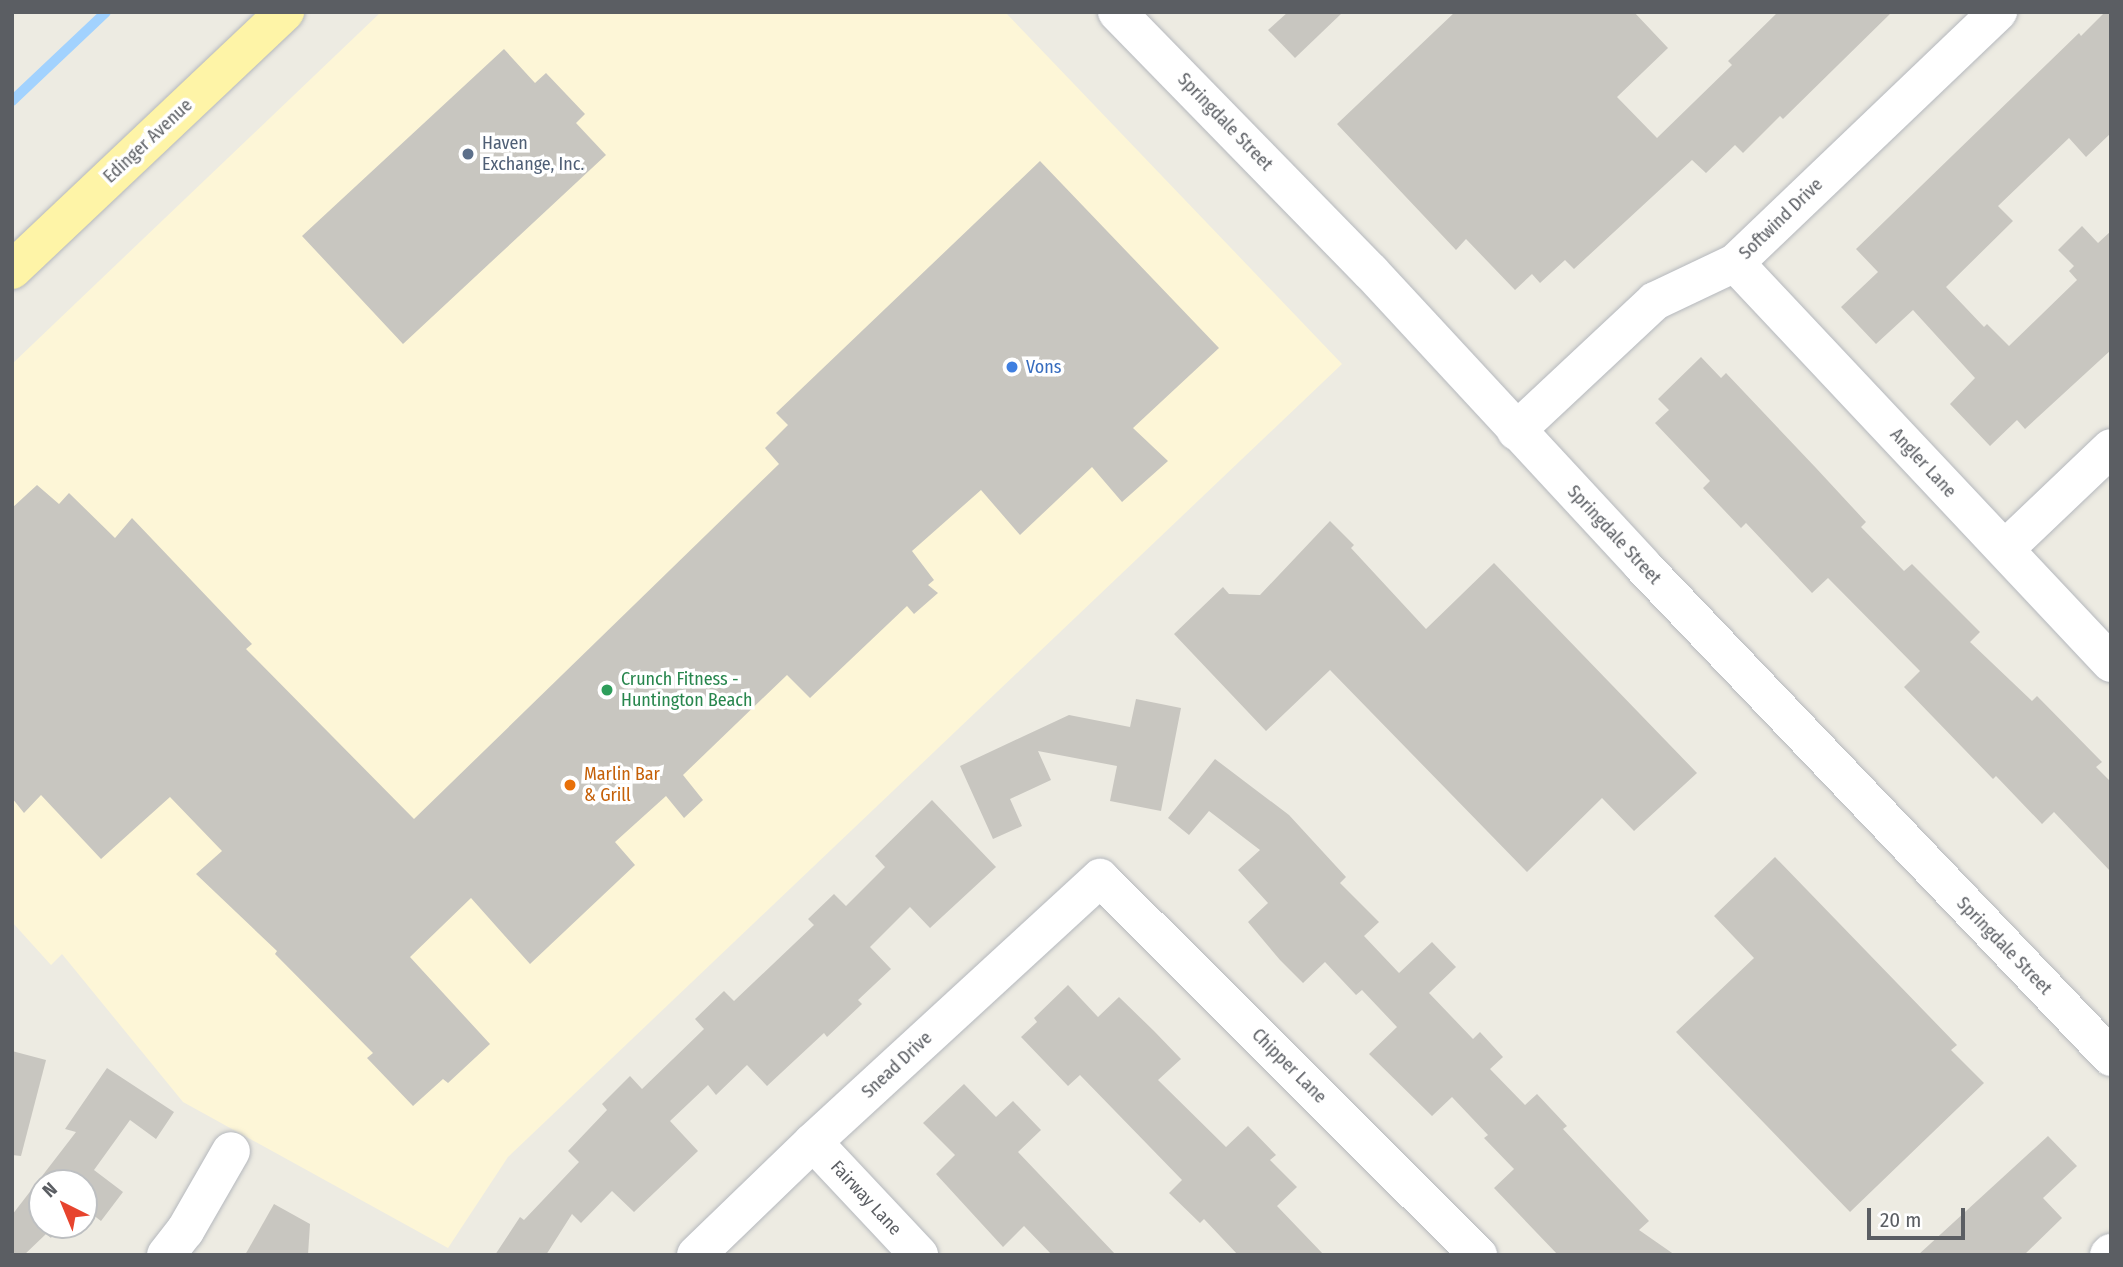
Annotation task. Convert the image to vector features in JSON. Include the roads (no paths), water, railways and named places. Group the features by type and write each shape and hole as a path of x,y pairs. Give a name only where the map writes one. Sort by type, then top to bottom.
{"main road":[{"name":"Edinger Avenue","path":"12,270 285,12"}],"street":[{"name":"Springdale Street","path":"1118,12 1371,272 1516,431 2111,1058"},
{"name":"Softwind Drive","path":"1516,431 1655,301 1735,263 1998,12"},
{"name":"Angler Lane","path":"1735,263 2111,663"},
{"path":"2005,549 2111,448"},
{"name":"Snead Drive","path":"696,1255 813,1142 1100,878"},
{"name":"Chipper Lane","path":"1100,878 1478,1255"},
{"name":"Fairway Lane","path":"813,1142 919,1255"},
{"path":"166,1255 185,1231 231,1151"}],"waterway":[{"path":"12,101 106,12"}],"place":[{"name":"Haven Exchange, Inc.","path":"468,154"},
{"name":"Vons","path":"1012,367"},
{"name":"Crunch Fitness - Huntington Beach","path":"607,690"},
{"name":"Marlin Bar & Grill","path":"570,785"}]}
